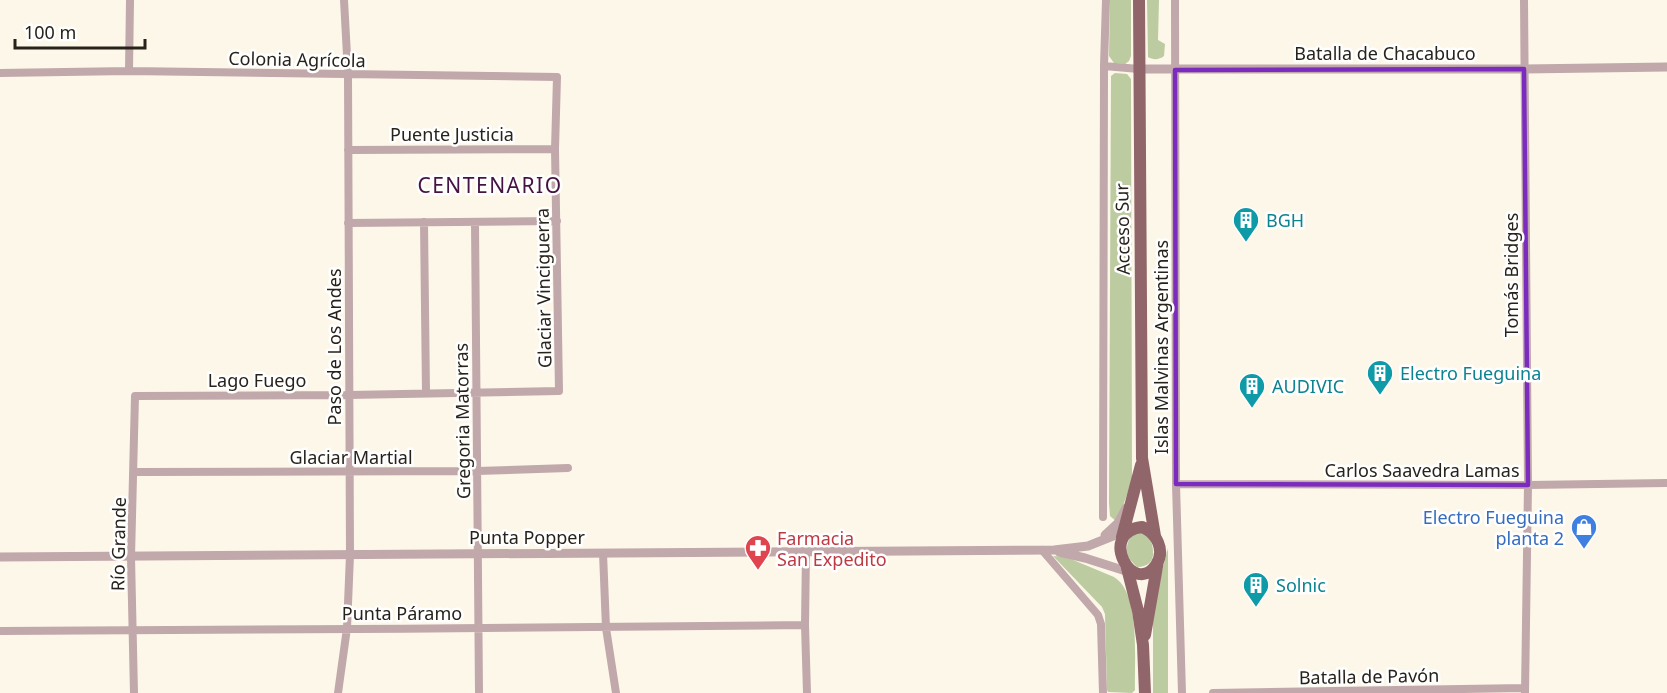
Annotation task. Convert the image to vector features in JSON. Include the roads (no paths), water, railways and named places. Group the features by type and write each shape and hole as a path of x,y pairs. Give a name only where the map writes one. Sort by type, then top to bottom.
{"main road":[{"name":"Acceso Sur","path":"1139,0 1142,458 1155,536"},
{"name":"Acceso Sur","path":"1126,532 1142,458"},
{"path":"1143,645 1159,558 1159,545 1155,536 1142,527 1126,532 1122,557 1131,571 1138,611 1143,645 1144,693"},
{"path":"1131,571 1141,574 1150,571 1159,558"}],"street":[{"path":"129,71 130,0"},
{"name":"Paso de Los Andes","path":"338,693 347,628 350,555 348,74 344,0"},
{"path":"1103,517 1106,0"},
{"name":"Islas Malvinas Argentinas","path":"1175,0 1176,484 1182,693"},
{"name":"Tomás Bridges","path":"1524,0 1528,485 1525,691"},
{"name":"Batalla de Chacabuco","path":"1104,66 1174,70 1667,67"},
{"name":"Colonia Agrícola","path":"0,73 129,71 557,77"},
{"name":"Glaciar Vinciguerra","path":"557,77 555,149 559,391"},
{"name":"Puente Justicia","path":"348,150 555,149"},
{"path":"348,223 557,221"},
{"path":"424,222 426,393"},
{"name":"Gregoria Matorras","path":"475,222 479,693"},
{"name":"Lago Fuego","path":"135,396 559,391"},
{"name":"Río Grande","path":"134,693 131,557 135,396"},
{"name":"Glaciar Martial","path":"134,472 477,471 568,468"},
{"name":"Carlos Saavedra Lamas","path":"1176,484 1667,483"},
{"path":"1088,546 1118,523 1136,487"},
{"name":"Punta Popper","path":"0,557 1054,550 1088,546 1126,532"},
{"path":"1042,550 1098,615 1101,624 1103,693"},
{"name":"Punta Popper","path":"1054,550 1131,571"},
{"path":"806,552 807,693"},
{"path":"603,553 606,628 616,693"},
{"name":"Punta Páramo","path":"0,631 805,625"},
{"name":"Batalla de Pavón","path":"1213,693 1525,691"}],"place":[{"name":"BGH","path":"1246,243"},
{"name":"Electro Fueguina","path":"1380,396"},
{"name":"AUDIVIC","path":"1252,409"},
{"name":"Electro Fueguina planta 2","path":"1584,550"},
{"name":"Farmacia San Expedito","path":"758,571"},
{"name":"Solnic","path":"1256,608"}],"district":[{"name":"CENTENARIO","path":"490,185"}]}
